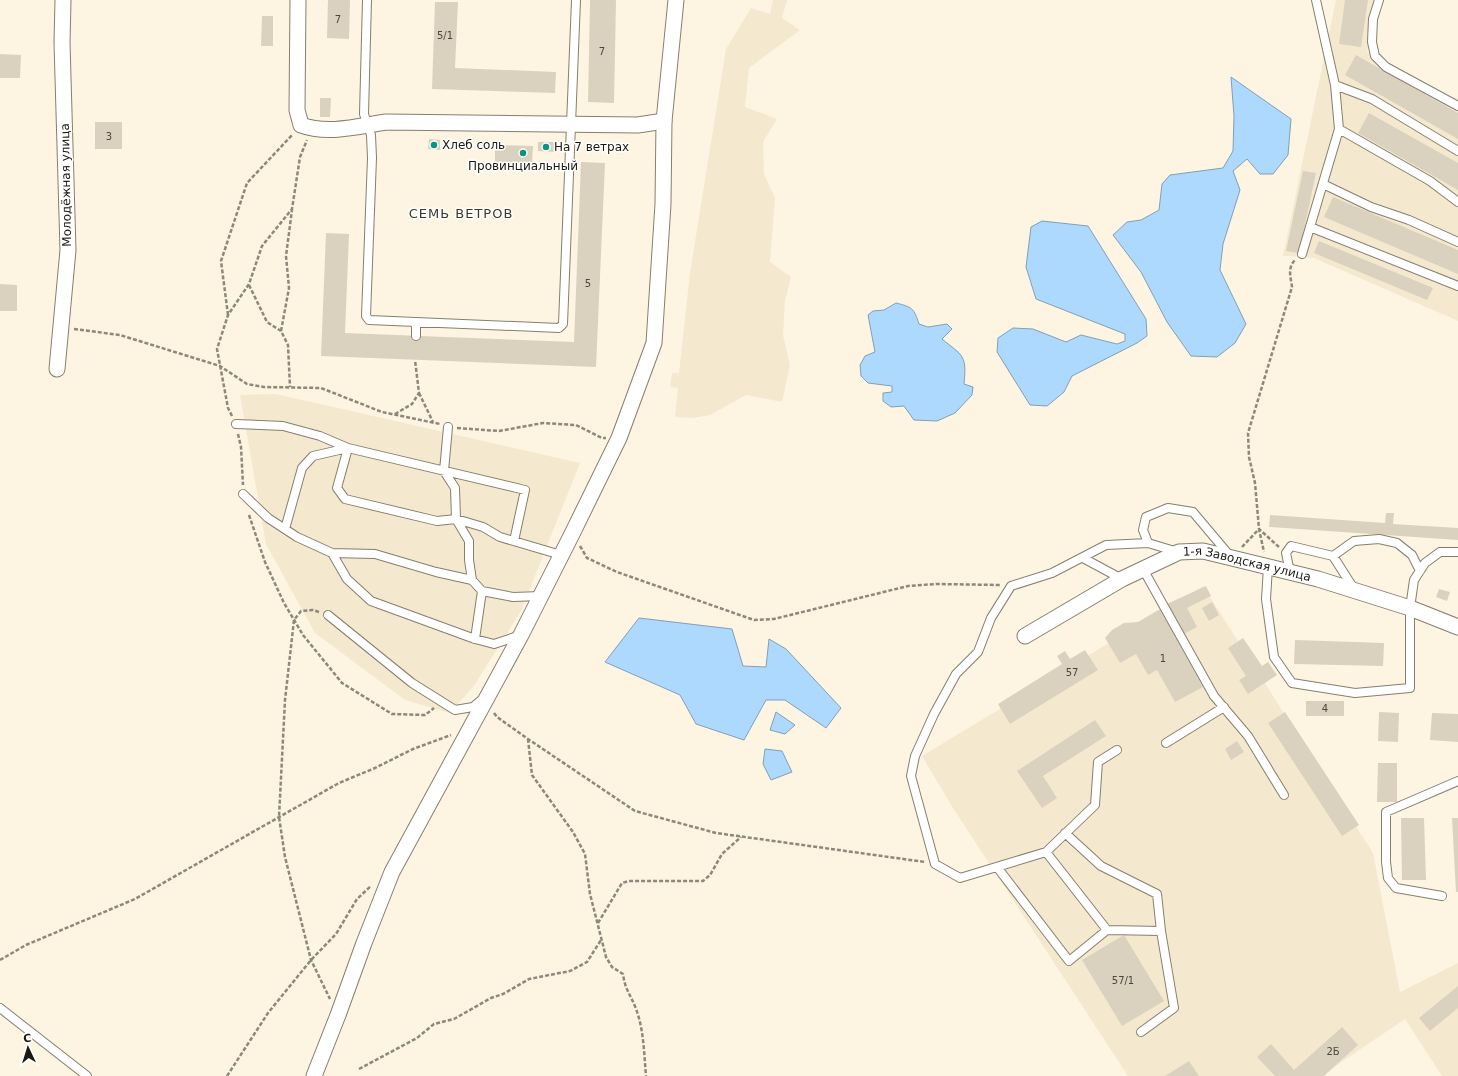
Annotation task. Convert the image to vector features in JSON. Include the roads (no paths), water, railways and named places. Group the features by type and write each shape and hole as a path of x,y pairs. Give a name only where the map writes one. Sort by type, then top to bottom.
{"street":[{"name":"Молодёжная улица","path":"57,370 68,250 62,43 63,0"},
{"path":"298,0 297,110 307,127 351,129 386,122 638,125 664,121"},
{"path":"314,1076 392,872 521,635 572,534 619,438 654,343 664,204 664,121 676,0"},
{"name":"1-я Заводская улица","path":"1025,636 1122,579 1179,552 1203,551 1318,579 1410,608 1458,627"}],"lane":[{"path":"367,0 364,114 371,135 372,158 366,316 369,320 559,328 563,324 576,0"},
{"path":"1302,254 1324,184 1339,129 1335,85 1316,0"},
{"path":"1379,0 1373,19 1372,42 1376,56 1386,67 1458,106"},
{"path":"1335,85 1372,99 1458,151"},
{"path":"1339,129 1430,181 1458,202"},
{"path":"1324,184 1371,207 1409,220 1458,242"},
{"path":"1310,227 1458,286"},
{"path":"416,322 416,336"},
{"path":"236,424 283,426 320,436 348,448 525,490 514,541"},
{"path":"448,427 444,471 455,488 456,519 469,541 469,560 472,580 482,591 513,597 541,596"},
{"path":"348,448 337,488 345,499 437,520 456,519 483,527 500,537 561,555"},
{"path":"285,529 302,468 312,456 348,448"},
{"path":"243,494 268,518 297,537 332,553 375,554 436,572 472,580"},
{"path":"1148,543 1143,530 1146,517 1168,508 1193,512 1232,558"},
{"path":"1333,556 1354,541 1379,539 1397,543 1412,555 1420,571"},
{"path":"1117,750 1098,762 1095,805 1046,852 960,878 935,864 911,776 915,756 934,714 956,674 978,652 991,618 1011,586 1052,573 1106,545 1148,543 1179,552"},
{"path":"1290,572 1286,553 1291,546 1333,556 1356,591"},
{"path":"1268,567 1266,599 1274,657 1292,683 1355,693 1410,688 1410,608 1414,580 1425,563 1440,552 1458,552"},
{"path":"332,553 346,579 372,601 476,639 494,644 521,635"},
{"path":"1083,558 1122,579"},
{"path":"1143,569 1211,689 1248,736 1284,795"},
{"path":"476,639 482,591"},
{"path":"328,615 412,683 455,710 473,707 488,694"},
{"path":"1166,743 1224,707"},
{"path":"1442,896 1396,888 1388,878 1386,862 1386,812 1458,781"},
{"path":"1066,833 1100,866 1156,894 1174,1008 1142,1032"},
{"path":"1046,852 1107,930"},
{"path":"997,867 1069,961 1107,930 1161,931"},
{"path":"0,1008 87,1076"}],"water":[{"path":"1231,77 1291,119 1288,155 1273,174 1260,174 1247,159 1233,171 1240,190 1223,244 1220,270 1246,324 1235,343 1217,357 1191,356 1167,322 1141,272 1113,235 1127,222 1141,220 1159,210 1162,184 1170,175 1223,168 1233,151 1234,116"},
{"path":"1042,221 1088,226 1146,319 1147,336 1137,343 1072,376 1064,392 1047,406 1030,405 997,352 998,338 1013,328 1033,329 1066,342 1081,335 1117,344 1125,341 1125,334 1036,299 1026,267 1031,227"},
{"path":"896,303 912,309 919,324 928,327 947,324 952,329 942,339 955,349 962,357 965,367 964,384 973,387 972,395 955,413 937,421 914,420 904,406 891,407 883,401 883,393 892,392 892,386 868,383 861,376 860,365 865,356 875,352 868,315 873,311 884,310"},
{"path":"639,618 732,629 743,666 766,667 769,639 786,649 841,708 826,728 785,700 766,700 744,740 696,724 680,695 605,662"},
{"path":"776,712 795,725 785,734 770,730"},
{"path":"765,749 782,751 792,772 771,780 763,764"}],"place":[{"name":"Хлеб соль","path":"434,145"},
{"name":"На 7 ветрах","path":"546,147"},
{"name":"Провинциальный","path":"523,153"}],"district":[{"name":"СЕМЬ ВЕТРОВ","path":"461,213"}]}
